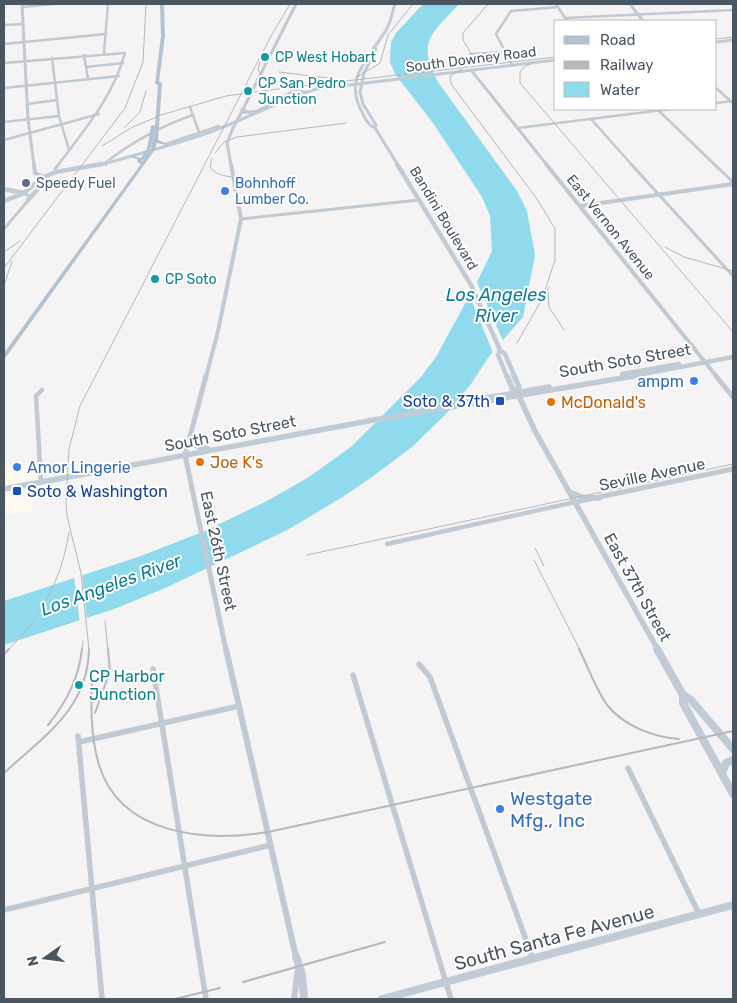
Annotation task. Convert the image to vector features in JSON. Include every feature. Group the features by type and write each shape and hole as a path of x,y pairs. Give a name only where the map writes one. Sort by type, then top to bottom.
{"main road":[{"path":"131,178 135,177 151,150 153,139 160,83 158,82 163,36 162,4"},
{"name":"Bandini Boulevard","path":"360,83 364,60 386,29 394,4"},
{"path":"630,4 643,20"},
{"path":"717,42 733,40"},
{"name":"Bandini Boulevard","path":"374,47 376,49 368,61 360,83 354,92 356,102 370,126 375,128 471,285 500,350 505,354 519,387 518,394"},
{"name":"South Downey Road","path":"151,150 231,127 260,116 301,96 325,89 360,83 554,60"},
{"name":"South Downey Road","path":"151,150 243,120 306,92 388,80"},
{"path":"717,89 733,102"},
{"path":"153,139 166,144"},
{"path":"4,201 24,193 44,177 56,172 132,158 151,150"},
{"path":"105,164 151,150"},
{"path":"4,356 151,150"},
{"path":"132,158 139,158 140,163"},
{"path":"28,200 38,189 36,184"},
{"path":"4,189 24,193"},
{"name":"South Soto Street","path":"4,489 461,404 465,406 518,394 733,358"},
{"name":"East 37th Street","path":"518,394 535,431 683,695 683,703 733,794"},
{"path":"190,439 197,446 210,450"},
{"path":"569,492 582,497 599,498"},
{"path":"683,695 691,700 733,749"},
{"path":"722,774 726,763 733,760"},
{"name":"South Santa Fe Avenue","path":"382,999 733,905"},
{"path":"296,956 302,975 304,999"}],"street":[{"path":"44,177 35,173 28,119 22,5 54,4"},
{"path":"104,53 108,4"},
{"name":"East 26th Street","path":"294,999 298,967 296,956 208,572 185,455 218,331 241,219 227,143 296,4"},
{"path":"512,65 496,34 512,10 557,5 566,20 733,10"},
{"path":"4,26 23,24"},
{"path":"4,44 106,34"},
{"path":"4,63 124,52 119,76 108,99 99,114 55,169 56,172"},
{"path":"470,54 505,52"},
{"path":"84,55 88,79"},
{"path":"52,58 57,100 69,150"},
{"path":"86,67 122,63"},
{"name":"East Vernon Avenue","path":"471,70 733,397"},
{"path":"4,88 119,76"},
{"name":"South Downey Road","path":"250,113 263,108 294,90 306,92"},
{"path":"27,104 57,100"},
{"path":"717,103 733,102"},
{"path":"190,107 198,132"},
{"path":"518,128 658,110 733,183"},
{"path":"242,111 250,113"},
{"path":"4,140 99,114"},
{"path":"105,164 115,155 154,129 193,115"},
{"path":"4,122 60,116"},
{"path":"591,119 733,276"},
{"path":"166,144 219,126"},
{"path":"140,138 153,139"},
{"path":"115,155 122,158"},
{"path":"580,206 733,183"},
{"path":"4,229 31,196 24,193"},
{"path":"241,219 419,200"},
{"path":"41,482 36,396 42,390"},
{"name":"Seville Avenue","path":"575,502 733,469"},
{"path":"387,544 575,502"},
{"path":"419,664 430,677 533,959"},
{"path":"153,669 206,999"},
{"path":"353,676 451,999"},
{"path":"102,999 78,739 239,706"},
{"path":"628,768 699,914"},
{"path":"4,910 270,845"}],"shaded area":[{"path":"36,461 37,479 6,485 4,483 4,466"},
{"path":"34,489 33,510 4,516 6,496"}],"water":[{"name":"Los Angeles River","path":"423,4 459,4 441,23 430,39 428,57 431,68 438,82 517,191 527,211 535,255 523,317 490,355 471,384 446,414 412,447 341,498 289,529 163,589 114,609 4,645 4,601 138,557 205,531 267,501 309,477 352,446 421,377 436,357 492,251 490,216 482,197 433,123 395,74 390,62 391,42 396,33"}],"pier":[{"path":"476,280 504,343 494,355 468,292"},
{"path":"82,574 87,620 80,623 74,577"}],"railway":[{"path":"4,268 125,108 143,62 146,4"},
{"path":"241,94 290,4"},
{"path":"357,77 380,63 388,35 413,4"},
{"path":"459,66 469,61 472,55 463,40 463,33 488,4"},
{"path":"717,39 733,37"},
{"path":"241,94 554,57"},
{"path":"260,62 258,70 264,77 289,83"},
{"path":"534,62 524,67 520,72 520,83 733,332"},
{"path":"462,69 450,76 451,84 537,199 555,229 555,260 544,293"},
{"path":"279,72 328,78"},
{"path":"124,128 140,112 146,91"},
{"path":"89,650 81,573 67,516 66,502 69,449 80,406 241,94"},
{"path":"102,146 131,128 161,115 226,96 241,94"},
{"path":"215,153 224,142 237,137 346,123"},
{"path":"212,158 210,167 212,170 220,175 233,177"},
{"path":"4,252 20,241"},
{"path":"665,247 684,257 733,271"},
{"path":"4,286 12,261"},
{"path":"517,343 549,287"},
{"path":"548,291 549,307 564,330"},
{"path":"307,555 733,464"},
{"path":"8,650 40,611 48,596 61,566 69,532"},
{"path":"535,548 544,566"},
{"path":"534,560 580,650"},
{"path":"105,621 108,650"},
{"path":"82,650 83,641"},
{"path":"48,725 71,690 78,670 82,649"},
{"path":"95,713 110,671 108,649"},
{"path":"579,649 599,692 614,712 630,724 649,733 679,739"},
{"path":"4,654 8,650"},
{"path":"4,773 48,733 72,705 81,688 87,670 89,650"},
{"path":"92,673 91,707 94,742 99,765 110,789 126,807 146,820 168,829 193,834 219,836 268,832 733,731"},
{"path":"243,982 385,942"},
{"path":"175,999 220,988"}],"place":[{"name":"CP West Hobart","path":"265,57"},
{"name":"CP San Pedro Junction","path":"248,91"},
{"name":"Speedy Fuel","path":"26,183"},
{"name":"Bohnhoff Lumber Co.","path":"225,191"},
{"name":"CP Soto","path":"155,279"},
{"name":"ampm","path":"694,381"},
{"name":"Soto & 37th","path":"500,401"},
{"name":"McDonald's","path":"551,402"},
{"name":"Joe K's","path":"200,462"},
{"name":"Amor Lingerie","path":"17,467"},
{"name":"Soto & Washington","path":"17,491"},
{"name":"CP Harbor Junction","path":"79,685"},
{"name":"Westgate Mfg., Inc","path":"500,809"}]}
